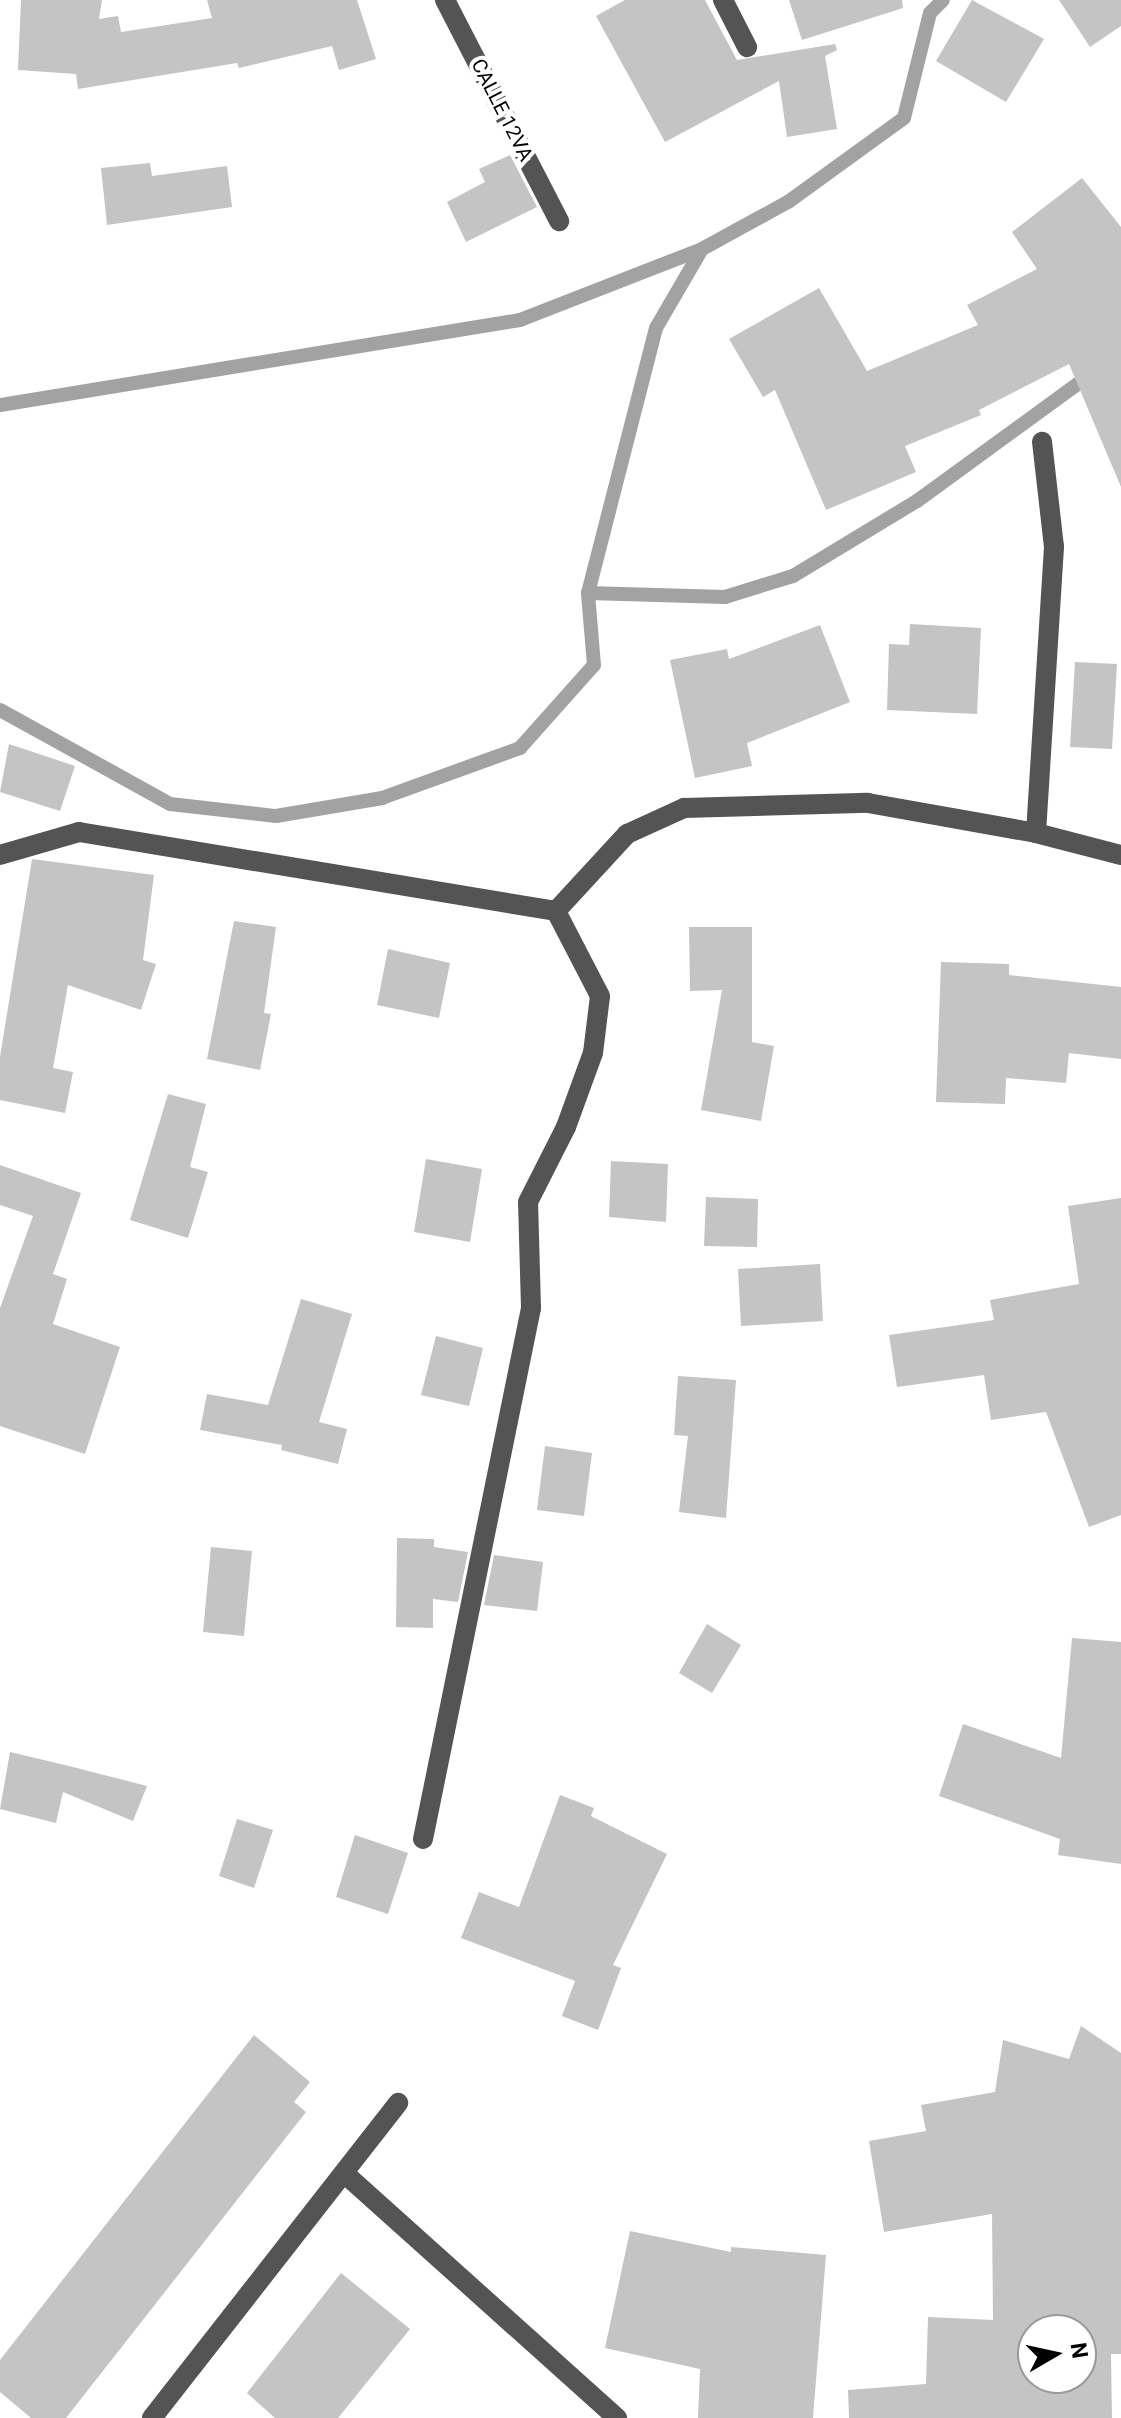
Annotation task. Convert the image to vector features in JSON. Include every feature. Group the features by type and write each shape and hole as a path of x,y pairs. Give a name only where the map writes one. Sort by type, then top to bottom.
{"street":[{"name":"CALLE 12VA","path":"445,0 559,221"},
{"path":"723,0 747,47"},
{"path":"1036,833 1054,547 1042,442"},
{"path":"556,911 627,834 684,808 868,803 1036,833 1121,855"},
{"path":"0,855 79,832 556,911"},
{"path":"423,1839 531,1308 528,1202 566,1127 593,1053 600,996 556,911"},
{"path":"152,2418 398,2103"},
{"path":"344,2173 617,2418"}],"building":[{"path":"21,0 102,0 99,19 118,16 121,32 212,18 207,0 357,0 376,59 339,70 332,46 239,68 237,63 78,89 76,74 18,70"},
{"path":"625,0 705,0 737,60 835,44 837,50 825,56 837,129 787,137 779,81 665,142 596,16"},
{"path":"789,0 902,0 903,8 802,40"},
{"path":"972,0 1044,39 1006,102 936,61"},
{"path":"1059,0 1121,0 1121,26 1090,47"},
{"path":"510,155 537,207 466,242 447,202 485,182 479,169"},
{"path":"150,163 152,176 227,166 232,207 107,225 101,168"},
{"path":"1082,178 1121,227 1121,487 1069,364 979,410 981,415 905,446 916,472 826,510 775,390 763,397 729,339 819,288 867,371 978,325 967,305 1037,269 1012,232"},
{"path":"910,624 981,628 977,714 887,710 889,644 909,645"},
{"path":"820,625 850,702 747,743 752,766 695,778 670,660 727,649 729,659"},
{"path":"1075,662 1117,664 1112,749 1070,747"},
{"path":"9,744 75,766 60,811 0,792"},
{"path":"32,859 154,875 143,960 156,964 141,1010 68,985 53,1068 73,1072 65,1113 0,1100 0,1057"},
{"path":"234,921 276,927 264,1013 271,1014 260,1070 207,1059"},
{"path":"689,927 752,927 752,1042 774,1046 761,1121 701,1110 722,990 690,991"},
{"path":"388,949 450,963 439,1018 377,1005"},
{"path":"941,962 1009,964 1009,975 1121,987 1121,1059 1069,1053 1066,1083 1006,1078 1005,1104 936,1102"},
{"path":"168,1094 206,1104 190,1167 208,1172 188,1238 130,1220"},
{"path":"426,1159 482,1169 470,1242 414,1232"},
{"path":"611,1161 668,1164 666,1222 609,1217"},
{"path":"0,1165 81,1193 53,1274 67,1279 53,1324 120,1347 85,1454 0,1426 0,1308 33,1216 0,1205"},
{"path":"706,1197 758,1199 757,1247 704,1246"},
{"path":"1121,1198 1121,1515 1089,1527 1046,1412 991,1420 984,1375 897,1387 889,1335 994,1320 990,1300 1079,1284 1068,1206"},
{"path":"820,1264 823,1321 741,1326 738,1269"},
{"path":"301,1299 352,1314 319,1422 347,1429 338,1464 281,1450 282,1445 200,1430 207,1394 268,1405"},
{"path":"436,1336 483,1348 469,1406 421,1395"},
{"path":"678,1376 736,1380 726,1518 679,1512 688,1436 674,1435"},
{"path":"545,1446 592,1453 584,1516 537,1510"},
{"path":"397,1538 434,1539 434,1547 468,1552 458,1602 433,1599 433,1628 396,1627"},
{"path":"211,1547 252,1551 244,1636 203,1632"},
{"path":"494,1555 543,1562 537,1611 484,1605"},
{"path":"707,1624 741,1645 712,1693 679,1673"},
{"path":"1072,1638 1121,1642 1121,1864 1058,1855 1060,1839 939,1796 963,1724 1061,1758"},
{"path":"10,1752 147,1786 133,1821 63,1792 56,1823 0,1809"},
{"path":"560,1795 594,1808 591,1816 667,1854 613,1965 621,1968 598,2030 562,2016 575,1981 461,1938 479,1892 519,1907"},
{"path":"237,1819 273,1830 254,1888 219,1876"},
{"path":"355,1835 408,1853 388,1914 336,1897"},
{"path":"1081,2026 1121,2053 1121,2354 1111,2354 1112,2418 849,2418 848,2390 926,2384 928,2317 993,2320 992,2214 884,2232 869,2141 926,2131 921,2105 995,2092 1003,2040 1069,2059"},
{"path":"254,2035 310,2082 294,2102 306,2112 66,2418 31,2418 0,2392 0,2360"},
{"path":"630,2231 731,2252 731,2247 826,2255 813,2418 698,2418 700,2369 605,2348"},
{"path":"341,2273 410,2329 338,2418 275,2418 247,2393"}],"waterway":[{"path":"0,710 170,804 276,816 382,798 520,748 594,665 588,593 656,328 702,249 788,202 904,118 930,13 943,0"},
{"path":"0,405 520,320 702,249"},
{"path":"588,593 725,597 793,576 917,501 1121,352"}]}
